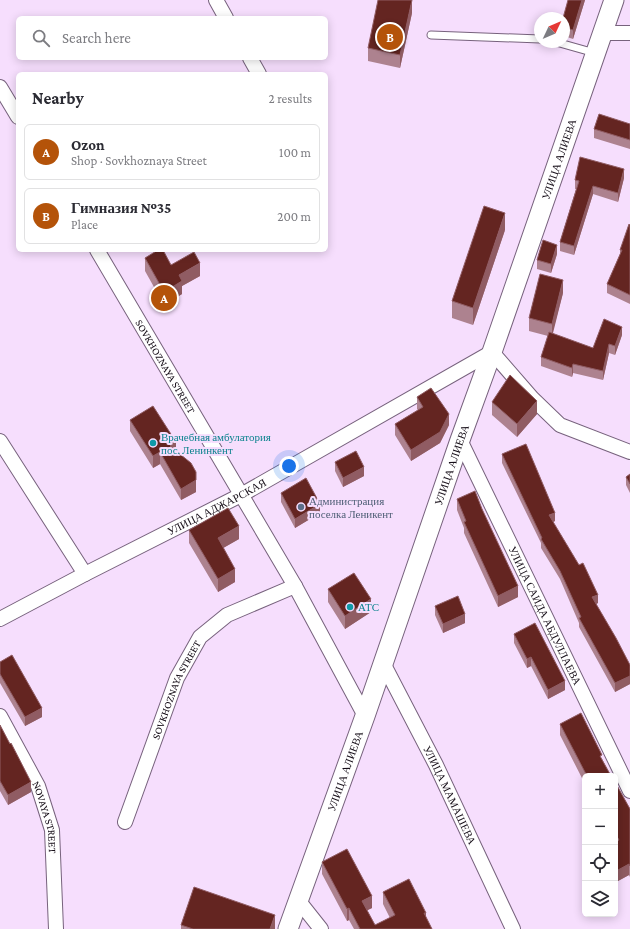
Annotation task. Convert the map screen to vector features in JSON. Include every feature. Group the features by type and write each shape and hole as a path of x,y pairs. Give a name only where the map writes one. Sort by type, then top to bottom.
{"street":[{"path":"216,0 225,16"},
{"name":"УЛИЦА АЛИЕВА","path":"288,929 365,716 614,0"},
{"path":"602,33 630,33"},
{"path":"251,60 258,72"},
{"path":"0,87 16,114"},
{"name":"SOVKHOZNAYA STREET","path":"97,252 294,586 365,716"},
{"path":"492,352 532,398 560,425 630,452"},
{"name":"УЛИЦА АДЖАРСКАЯ","path":"0,619 241,495 492,352"},
{"name":"УЛИЦА САИДА АБДУЛЛАЕВА","path":"460,440 630,791"},
{"path":"0,441 85,574"},
{"name":"SOVKHOZNAYA STREET","path":"125,822 177,678 200,636 227,615 294,586"},
{"name":"УЛИЦА МАМАШЕВА","path":"383,663 436,765 513,929"},
{"name":"NOVAYA STREET","path":"0,716 38,786 52,830 56,929"},
{"path":"298,900 321,929"}],"lane":[{"path":"431,34 534,39"},
{"path":"570,46 596,53"}],"building":[{"path":"378,0 412,0 400,55 368,48"},
{"path":"568,0 582,0 573,30 570,29 570,12 565,12"},
{"path":"599,114 630,124 630,140 594,129"},
{"path":"580,157 624,169 618,193 593,186 574,246 560,242 579,181 575,180"},
{"path":"484,206 505,213 473,308 452,301"},
{"path":"629,224 630,295 607,284 622,250 620,250"},
{"path":"543,240 557,245 551,264 537,260"},
{"path":"155,252 164,252 171,265 194,252 200,263 179,275 182,281 164,292 145,258"},
{"path":"540,274 563,280 552,324 529,318"},
{"path":"604,319 622,327 615,346 609,344 603,371 573,364 572,368 541,357 549,332 593,348"},
{"path":"510,375 537,401 517,424 492,402"},
{"path":"431,388 449,414 440,432 411,450 395,424 423,407 417,397"},
{"path":"153,406 176,442 170,446 191,463 196,472 196,480 181,489 160,452 153,456 130,420"},
{"path":"526,444 555,513 549,515 579,565 583,563 598,595 592,597 630,665 630,676 615,683 579,618 581,617 560,571 541,539 542,538 502,454"},
{"path":"356,451 364,467 343,478 335,462"},
{"path":"630,474 630,484 626,477"},
{"name":"Администрация поселка Леникент","path":"306,478 320,504 295,519 281,493"},
{"path":"475,491 518,586 498,596 464,522 466,521 457,499"},
{"path":"228,508 239,526 218,538 235,569 218,579 189,530"},
{"path":"354,573 371,599 345,616 328,589"},
{"path":"458,596 465,614 443,624 435,606"},
{"path":"535,623 565,681 548,690 531,657 527,659 514,634"},
{"path":"12,655 42,708 25,717 0,674 0,662"},
{"path":"581,713 609,773 585,773 560,724"},
{"path":"0,725 31,782 8,795 0,781"},
{"path":"618,787 630,809 630,866 629,864 618,870"},
{"path":"347,849 372,896 362,901 375,925 395,915 383,892 409,879 426,913 424,913 432,929 360,929 349,908 347,909 322,862"},
{"path":"194,887 275,915 270,929 193,929 181,925"}],"place":[{"name":"Гимназия №35","path":"390,37"},
{"name":"Ozon","path":"164,298"},
{"name":"Врачебная амбулатория пос. Ленинкент","path":"153,443"},
{"name":"Администрация поселка Леникент","path":"301,507"},
{"name":"АТС","path":"350,607"}]}
